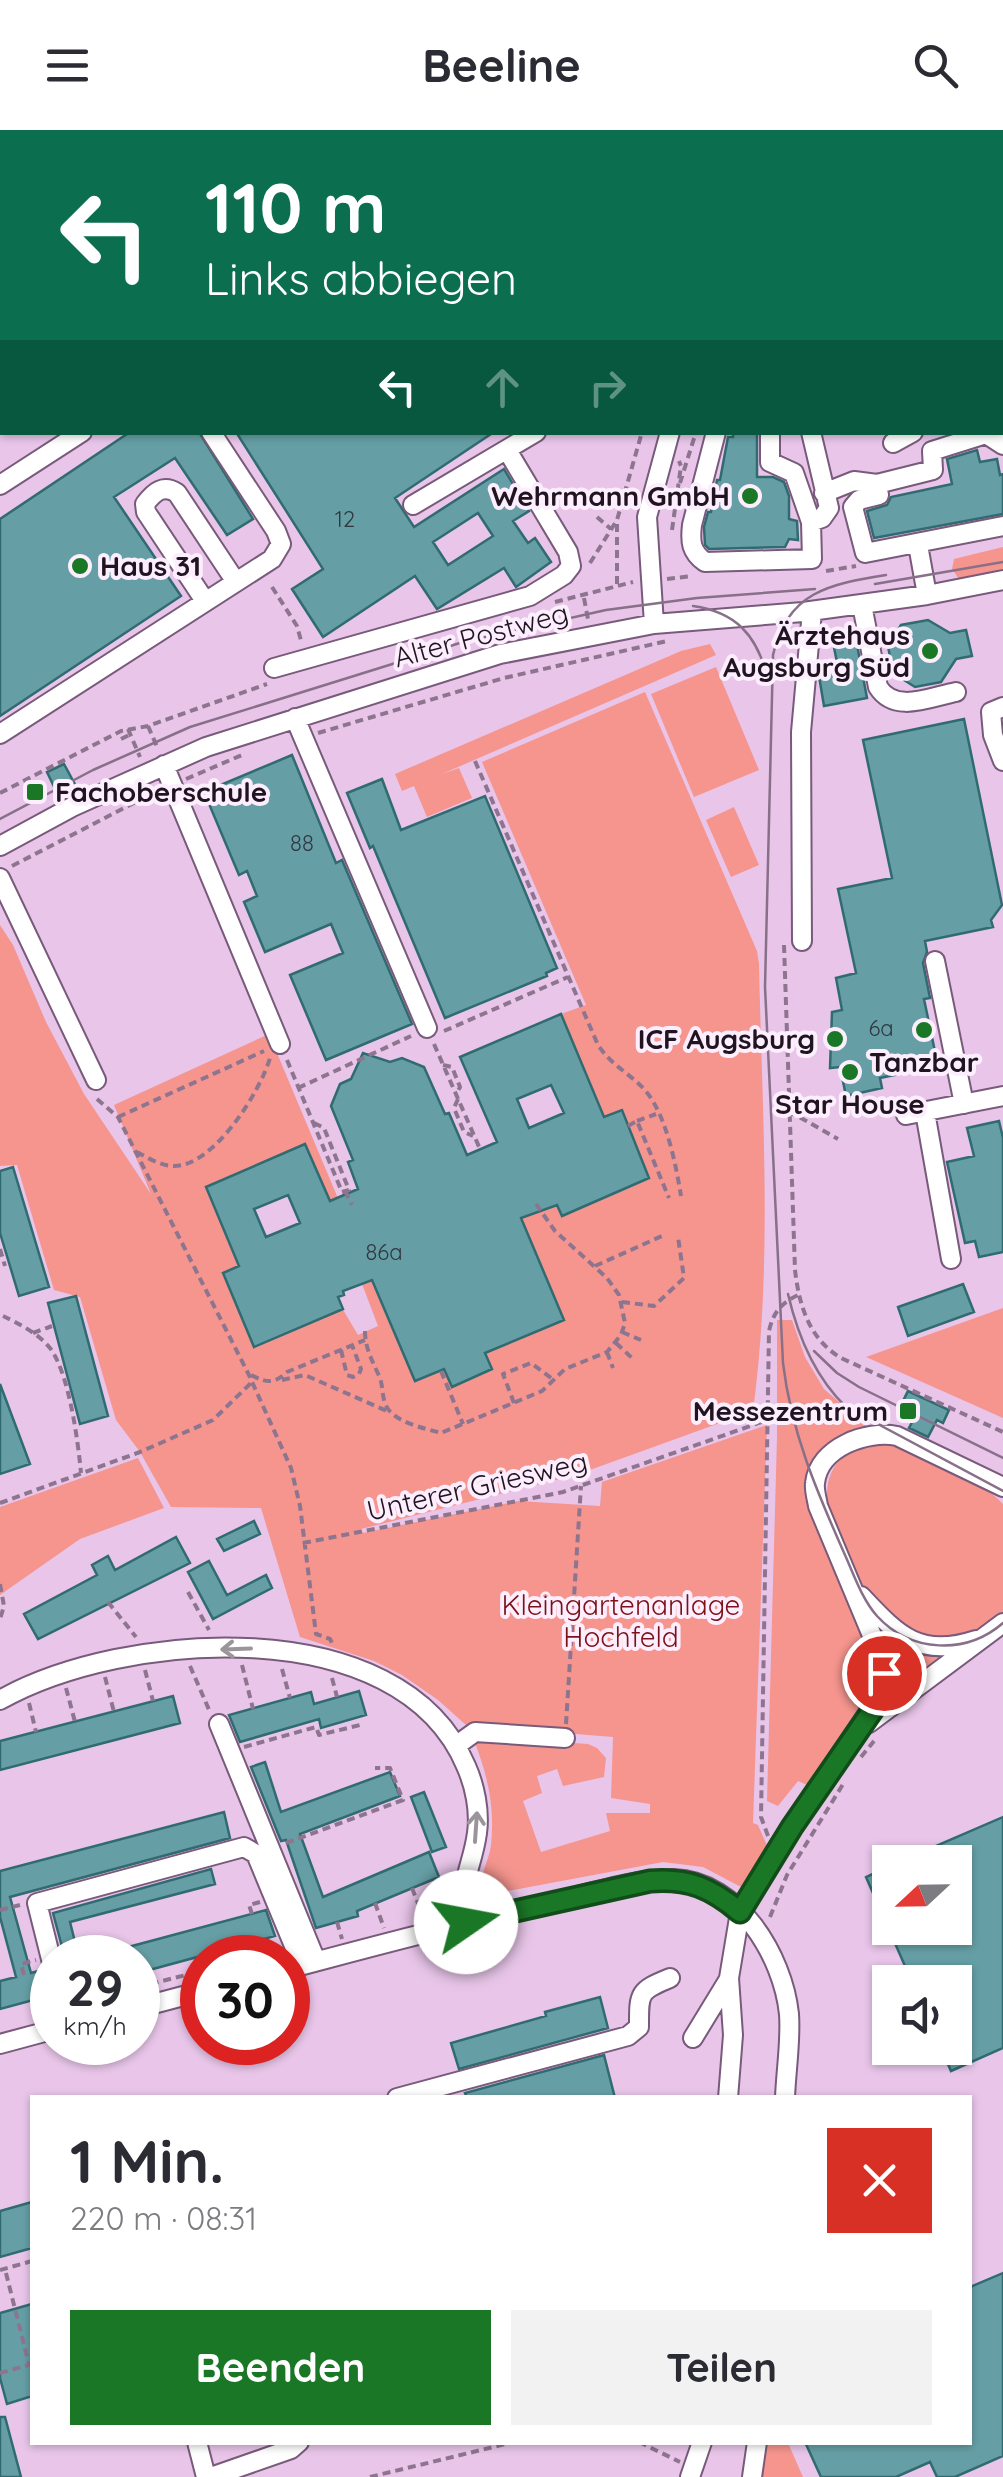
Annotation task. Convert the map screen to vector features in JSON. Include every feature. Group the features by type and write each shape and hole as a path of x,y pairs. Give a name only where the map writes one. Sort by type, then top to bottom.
{"street":[{"path":"0,485 77,435"},
{"path":"0,734 272,559 281,544 276,531 212,435"},
{"path":"414,505 538,435"},
{"path":"654,624 647,517 669,435"},
{"path":"715,435 692,525 690,541 695,555 706,562 812,559 811,522 794,473 770,462 770,435"},
{"path":"811,435 829,508 827,514 811,522"},
{"path":"893,442 908,435"},
{"path":"824,493 854,481 877,484 933,470 932,451 982,435"},
{"path":"274,668 530,596 564,576 571,566 568,552 507,450"},
{"path":"877,484 880,495 859,500 853,508 865,553 1003,526"},
{"path":"205,601 146,512 145,504 161,488 177,492 236,582"},
{"path":"918,544 928,595"},
{"name":"Alter Postweg","path":"0,846 72,807 164,765 295,718 500,654 654,624 862,605 1003,580"},
{"path":"862,605 878,687 883,695 898,703 956,692"},
{"path":"793,944 801,732 812,611"},
{"path":"1003,707 990,712 1003,761"},
{"path":"295,718 427,1028"},
{"path":"164,765 280,1044"},
{"path":"0,875 96,1080"},
{"path":"935,961 968,1103"},
{"path":"951,1259 916,1114 1003,1096"},
{"path":"728,2095 732,2034 729,1978 740,1912 883,1690 884,1673 818,1506 814,1485 818,1470 840,1448 883,1433 897,1436 1002,1489"},
{"path":"850,1584 880,1619 918,1642 952,1646 996,1629"},
{"path":"856,1732 996,1629"},
{"path":"0,1700 25,1687 102,1661 184,1651 276,1649 332,1660 376,1678 414,1700 457,1746 468,1769 478,1813 474,1848 463,1881 466,1922"},
{"path":"219,1724 272,1848 294,1935"},
{"path":"457,1746 475,1732 565,1738"},
{"path":"45,1935 37,1903 244,1847 256,1854 290,1935"},
{"path":"310,1963 466,1922 650,1881 694,1882 716,1892 740,1912 762,1935 770,1950 788,2012 786,2095"},
{"path":"408,2095 628,2036 639,2027 638,1998 644,1988 670,1978"},
{"path":"693,2038 729,1978"},
{"path":"0,2044 30,2036"},
{"path":"199,2445 208,2477 296,2445"},
{"path":"691,2472 701,2445"},
{"path":"752,2477 757,2445"}],"path":[{"path":"618,584 617,520 641,435"},
{"path":"675,497 695,435"},
{"path":"597,517 611,529"},
{"path":"272,587 296,626 306,657"},
{"name":"Alter Postweg","path":"301,738 504,678 596,658"},
{"path":"0,793 111,735 148,726 164,765"},
{"path":"121,739 131,734"},
{"path":"172,784 244,754"},
{"path":"476,760 598,1045 610,1063 646,1090 658,1113 672,1150 681,1196"},
{"path":"0,875 152,793"},
{"path":"793,944 788,1115 798,1295 814,1333 830,1352 1003,1432"},
{"path":"480,1149 431,1038 568,977"},
{"path":"298,1088 427,1028"},
{"path":"280,1044 342,1192 346,1191 352,1205"},
{"path":"136,1151 173,1166 202,1156 234,1124 252,1098 270,1060 270,1049 118,1117 252,1382 291,1468 316,1634 330,1639 332,1660"},
{"path":"628,1126 658,1113"},
{"path":"788,1115 794,1114 838,1138"},
{"path":"637,1122 669,1198"},
{"path":"248,1374 277,1381 304,1375 410,1424 441,1434 542,1391 566,1369 607,1352 616,1343 624,1323 622,1302 608,1278 555,1231 536,1204"},
{"path":"595,1266 662,1236"},
{"path":"622,1302 654,1306 684,1278 678,1238"},
{"path":"0,1249 5,1266"},
{"path":"798,1295 772,1318 761,1816 766,1833 798,1858"},
{"path":"3,1316 50,1348 65,1385 78,1436 81,1473"},
{"path":"32,1334 52,1326"},
{"path":"365,1332 383,1384 385,1405 392,1413"},
{"path":"622,1332 641,1340"},
{"path":"277,1381 287,1372 365,1340"},
{"path":"616,1343 633,1358"},
{"path":"342,1350 347,1375 353,1377 362,1369 352,1345"},
{"path":"607,1352 613,1368"},
{"path":"514,1402 503,1374 531,1363 554,1380"},
{"path":"441,1371 463,1424"},
{"path":"0,1503 213,1420 252,1382"},
{"name":"Unterer Griesweg","path":"304,1543 581,1486 770,1418"},
{"path":"565,1738 581,1486"},
{"path":"0,1584 4,1606 0,1620"},
{"path":"188,1592 210,1632 211,1650"},
{"path":"108,1602 138,1640 153,1702"},
{"path":"238,1649 253,1709"},
{"path":"276,1649 290,1698"},
{"path":"184,1651 212,1717 219,1724"},
{"path":"102,1661 114,1712"},
{"path":"62,1673 74,1722"},
{"path":"25,1687 36,1732"},
{"path":"230,1750 316,1727 319,1735 360,1725"},
{"path":"858,1762 876,1737"},
{"path":"272,1848 403,1800 390,1768 376,1768"},
{"path":"762,1935 798,1858 848,1775"},
{"path":"412,1888 429,1932"},
{"path":"376,1903 389,1942"},
{"path":"0,2373 29,2364 2,2270 30,2262"},
{"path":"370,2477 502,2445"},
{"path":"645,2445 691,2472"}],"green space":[{"path":"1003,547 1003,569 959,579 952,569 954,559"},
{"path":"710,644 716,655 442,774 459,768 472,798 427,817 414,786 402,791 395,774 681,651"},
{"path":"716,667 759,770 694,797 651,694"},
{"name":"Kleingartenanlage Hochfeld","path":"645,692 757,951 759,964 764,1244 753,1411 576,1475 361,1529 363,1533 518,1501 600,1506 602,1482 767,1425 753,1823 758,1825 769,1850 750,1886 741,1887 703,1867 663,1862 486,1895 481,1886 491,1845 491,1805 475,1743 488,1737 588,1744 606,1758 604,1777 563,1786 557,1769 537,1776 542,1793 523,1801 541,1852 610,1831 606,1813 650,1813 650,1804 611,1798 613,1737 466,1725 402,1675 374,1661 300,1637 261,1508 171,1507 140,1452 116,1420 80,1297 54,1290 17,1165 0,1166 0,925 84,1094 151,1194 114,1105 269,1034 342,1208 334,1211 305,1144 206,1187 239,1266 223,1274 253,1347 342,1308 358,1335 378,1326 362,1284 372,1280 415,1381 444,1369 452,1387 492,1369 485,1353 564,1320 521,1218 557,1205 563,1216 649,1177 622,1110 604,1117 561,1014 586,1005 482,762"},
{"path":"734,807 759,865 731,877 706,820"},
{"path":"1003,1308 1003,1418 866,1357"},
{"path":"777,1320 792,1320 805,1357 824,1389 868,1427 835,1445 817,1462 805,1496 878,1669 869,1701 850,1730 807,1785 798,1781 778,1806 767,1801"},
{"path":"889,1441 964,1475 1003,1504 1003,1613 971,1635 938,1641 906,1631 876,1606 849,1556 827,1501 830,1475 852,1452"},
{"path":"138,1458 164,1508 80,1539 0,1595 0,1507"},
{"path":"867,1610 956,1652 903,1689 895,1685"},
{"path":"757,2445 789,2445 803,2477 752,2477"}],"building":[{"name":"Haus 31","path":"126,435 201,435 253,519 227,535 175,458 114,497 181,596 0,716 0,519"},
{"path":"238,435 490,435 395,498 414,527 504,469 529,511 513,521 528,543 535,538 551,562 516,587 504,568 437,609 415,576 323,637 292,589 323,569","holes":["478,513 493,536 448,565 433,542"]},
{"name":"Wehrmann GmbH","path":"757,435 757,477 784,482 789,496 789,519 797,521 798,540 789,539 785,547 709,549 705,545 704,527 720,480 728,437"},
{"path":"977,450 980,462 997,459 1000,475 1003,474 1003,514 874,538 867,511 887,505 891,497 952,484 947,459"},
{"name":"Ärztehaus Augsburg Süd","path":"928,620 950,633 966,630 972,656 956,659 941,682 915,687 893,673 888,646 901,625"},
{"name":"Ärztehaus Augsburg Süd","path":"855,634 867,698 824,706 819,676 821,665 837,662 832,638"},
{"path":"964,719 1002,905 991,920 993,927 925,941 923,963 930,998 924,999 938,1066 880,1078 882,1088 846,1096 840,1067 830,1068 832,1012 842,1010 836,978 856,973 838,889 892,878 863,740"},
{"path":"292,755 336,863 342,860 412,1024 326,1060 290,975 343,953 331,924 265,952 244,902 257,896 247,871 239,875 204,792"},
{"path":"64,764 78,790 60,799 47,772"},
{"path":"382,779 401,830 485,796 557,968 547,976 445,1018 347,793"},
{"path":"561,1014 604,1117 622,1110 649,1178 562,1216 557,1205 521,1218 564,1320 485,1353 492,1369 452,1387 444,1369 415,1381 372,1280 343,1291 344,1295 338,1297 343,1309 254,1347 223,1273 239,1266 206,1187 305,1144 330,1201 358,1189 348,1162 353,1160 331,1106 340,1084 351,1079 363,1053 390,1062 402,1058 424,1067 467,1155 497,1142 460,1057","holes":["551,1085 564,1113 529,1128 517,1099","288,1195 300,1223 266,1237 254,1209"]},
{"path":"999,1121 1003,1138 1003,1252 979,1257 975,1241 965,1243 947,1162 974,1156 967,1128"},
{"path":"13,1167 49,1287 19,1296 0,1233 0,1171"},
{"path":"963,1284 974,1312 908,1336 898,1307"},
{"path":"76,1296 108,1416 80,1424 48,1303"},
{"path":"0,1384 30,1464 0,1474"},
{"path":"908,1391 949,1410 943,1423 937,1420 928,1437 909,1428 918,1411 902,1403"},
{"path":"254,1521 260,1534 224,1551 217,1539"},
{"path":"176,1537 190,1563 38,1639 24,1614 97,1575 92,1565 108,1556 115,1570"},
{"path":"209,1561 227,1595 266,1575 272,1588 213,1619 188,1572"},
{"path":"359,1691 366,1715 321,1728 319,1719 240,1742 229,1715 311,1692 314,1704"},
{"path":"173,1696 180,1723 0,1770 0,1741"},
{"path":"265,1762 281,1812 390,1772 400,1796 300,1834 323,1897 429,1852 439,1877 357,1911 358,1916 316,1928 286,1840 281,1841 251,1767"},
{"path":"424,1792 446,1847 432,1852 411,1797"},
{"path":"224,1812 230,1838 10,1897 30,1969 30,2001 0,2009 0,1981 16,1977 0,1917 0,1871"},
{"path":"1003,1817 1003,2048 972,2062 972,1965 905,1965 896,1945 972,1945 972,1845 938,1845"},
{"path":"211,1869 215,1884 70,1922 73,1935 59,1935 53,1913"},
{"path":"266,1910 275,1935 180,1935 180,1962 160,1967 160,1938"},
{"path":"600,1997 608,2028 459,2069 451,2043"},
{"path":"604,2055 614,2095 466,2095"},
{"path":"30,2203 30,2249 0,2257 0,2211"},
{"path":"1003,2273 1003,2456 955,2477 937,2477 930,2462 896,2477 821,2477 806,2445 972,2445 972,2286"},
{"path":"30,2305 30,2397 7,2404 0,2378 0,2313"},
{"path":"0,2417 5,2417 21,2477 0,2477"}],"tram line":[{"path":"875,584 1003,562"},
{"path":"886,575 846,582 800,604 789,617 773,655 765,987 783,1363 792,1413 815,1485 859,1587 877,1616 906,1637 939,1645 972,1641 1003,1623"},
{"path":"0,819 93,770 190,727 463,642 606,610 815,589"},
{"path":"693,606 721,614 742,628 757,648 767,675"},
{"path":"788,1294 809,1355 825,1383 846,1407 1003,1491"},
{"path":"814,1351 859,1387 1003,1458"}],"place":[{"name":"Wehrmann GmbH","path":"750,496"},
{"name":"Haus 31","path":"80,566"},
{"name":"Ärztehaus Augsburg Süd","path":"930,651"},
{"name":"Fachoberschule","path":"35,792"},
{"name":"Tanzbar","path":"924,1030"},
{"name":"ICF Augsburg","path":"835,1039"},
{"name":"Star House","path":"850,1072"},
{"name":"Messezentrum","path":"908,1411"}],"route":[{"path":"466,1922 650,1881 675,1879 716,1892 740,1912 779,1846 874,1708 883,1690 884,1673"}]}
